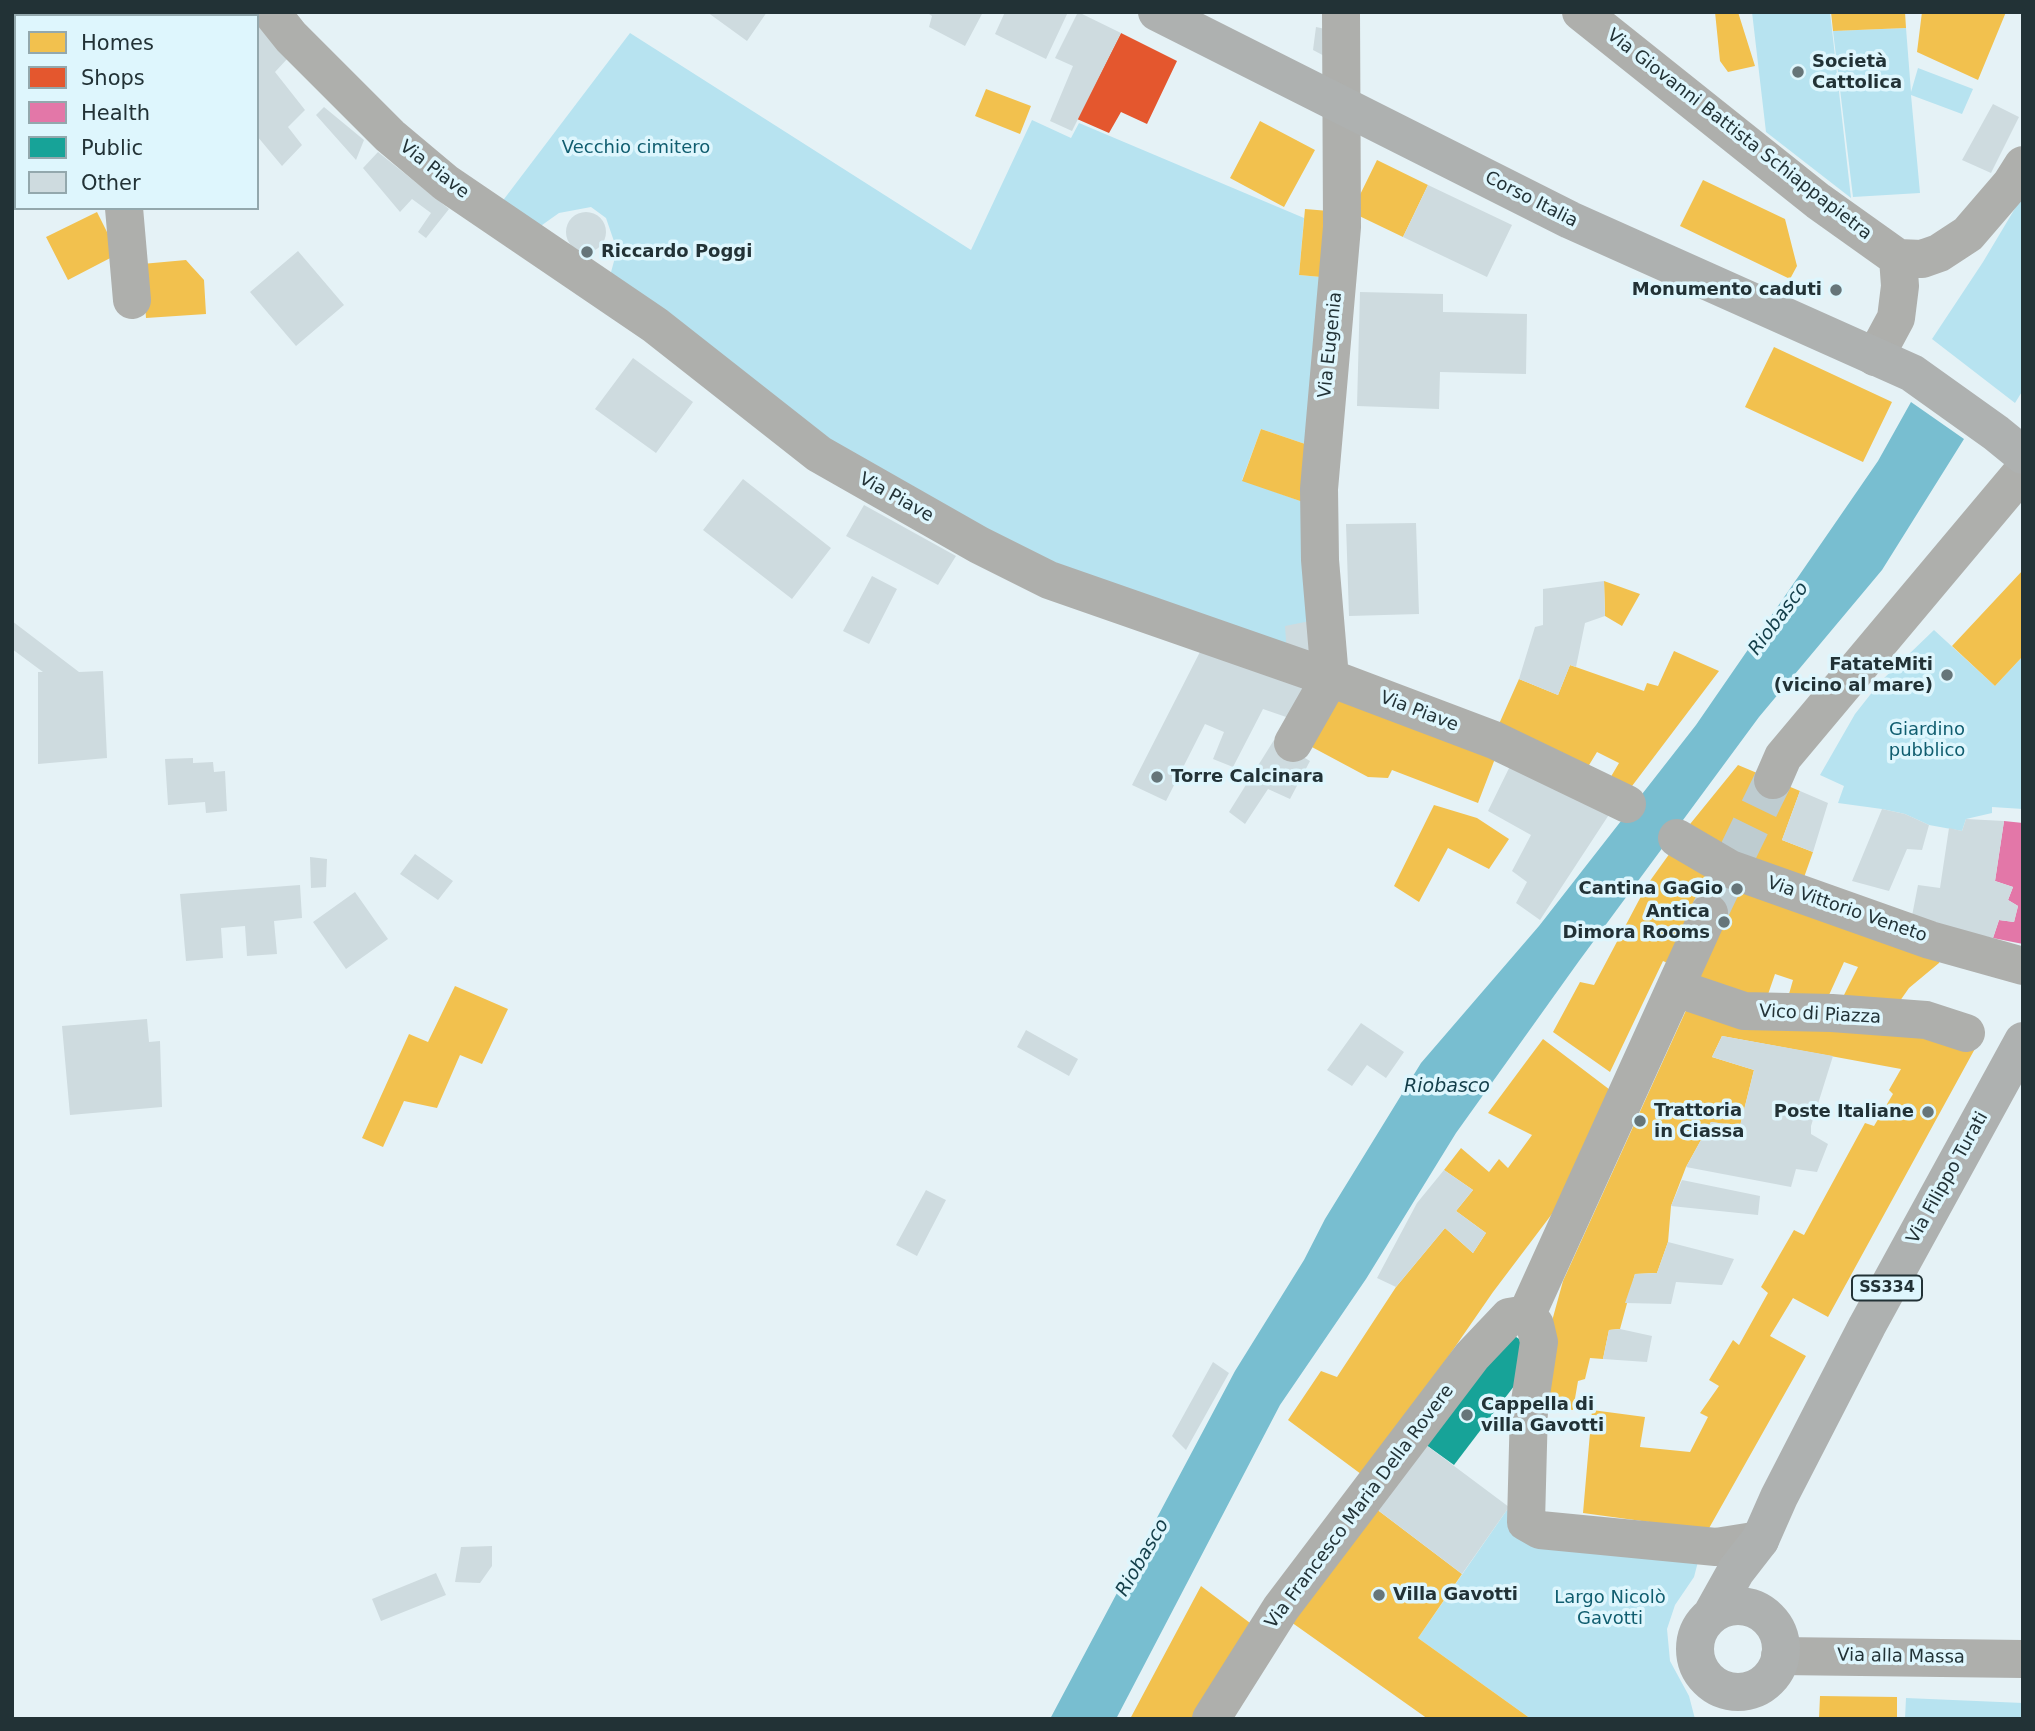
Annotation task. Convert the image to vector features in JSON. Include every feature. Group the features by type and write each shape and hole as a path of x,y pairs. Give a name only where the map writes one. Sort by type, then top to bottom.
{"main road":[{"name":"Corso Italia","path":"1157,12 1570,220 1912,373 2010,444"},
{"name":"Via Filippo Turati","path":"1712,1614 1736,1571 1760,1540 1779,1497 1867,1326 2023,1041"},
{"name":"Via Filippo Turati","path":"1759,1612 1760,1540"},
{"path":"1712,1614 1734,1606 1751,1608 1766,1616 1779,1638 1780,1656"},
{"name":"SS334","path":"1712,1614 1698,1633 1695,1649 1698,1665 1730,1703 1768,1679 1780,1656"}],"street":[{"name":"Via Piave","path":"271,12 291,37 390,136 446,183 655,325 819,454 979,545 1049,580 1330,678 1494,740 1627,804"},
{"name":"Via Eugenia","path":"1330,678 1320,560 1318,489 1342,227 1341,12"},
{"name":"Via Giovanni Battista Schiappapietra","path":"1581,12 1818,201 1898,258"},
{"path":"1875,356 1896,318 1900,286 1898,258 1922,259 1939,253 1968,234 2011,184 2023,165"},
{"path":"124,210 132,300"},
{"path":"1773,779 1783,757 2023,471"},
{"path":"1293,743 1330,678"},
{"name":"Via Vittorio Veneto","path":"1677,838 1730,869 1930,940 2023,966"},
{"path":"1709,913 1526,1316 1535,1325 1539,1342 1528,1408 1526,1522 1540,1530 1716,1547 1760,1540"},
{"name":"Vico di Piazza","path":"1676,988 1744,1011 1832,1013 1926,1020 1966,1033"},
{"name":"Via Francesco Maria Della Rovere","path":"1211,1719 1281,1608 1472,1356 1508,1317 1526,1316"},
{"name":"Via alla Massa","path":"1780,1656 2023,1659"}],"green space":[{"name":"Società Cattolica","path":"1752,12 1830,12 1851,198 1766,132"},
{"name":"Società Cattolica","path":"1906,28 1911,92 1918,68 1973,89 1962,114 1911,95 1920,193 1853,197 1833,31"},
{"name":"Vecchio cimitero","path":"630,33 971,250 1032,120 1071,138 1079,123 1304,218 1299,275 1321,277 1311,446 1261,429 1242,480 1303,502 1310,621 1287,654 1052,570 845,456 610,276 617,250 606,218 591,207 559,213 535,230 498,207"},
{"path":"2023,195 2023,390 2015,403 1932,339"},
{"name":"Giardino pubblico","path":"1934,630 1995,686 2023,656 2023,809 1992,807 1992,813 1966,819 1962,831 1929,825 1905,814 1838,803 1844,786 1820,775 1855,714 1881,681"},
{"name":"Largo Nicolò Gavotti","path":"1509,1507 1699,1558 1694,1577 1675,1605 1667,1629 1670,1661 1689,1696 1695,1719 1531,1719 1418,1638"},
{"path":"1906,1698 2023,1703 2023,1719 1905,1719"}],"water":[{"name":"Riobasco","path":"1911,402 1964,439 1882,570 1759,717 1456,1133 1366,1279 1280,1405 1116,1719 1050,1719 1235,1371 1421,1063 1539,926 1696,725 1878,461"}],"building: Homes":[{"path":"1715,12 1738,12 1755,66 1728,72 1720,61"},
{"path":"1831,12 1905,12 1906,28 1833,31"},
{"path":"1922,12 2006,12 1978,80 1917,52"},
{"path":"986,89 1031,106 1020,134 975,116"},
{"path":"1260,121 1315,150 1284,207 1230,178"},
{"path":"1377,160 1428,185 1403,237 1353,213"},
{"path":"1703,180 1785,219 1797,266 1790,279 1680,226"},
{"path":"1305,209 1329,211 1321,277 1299,275"},
{"path":"97,212 118,254 68,280 46,237"},
{"path":"186,260 204,280 206,314 146,318 142,264"},
{"path":"1774,347 1892,402 1863,462 1745,407"},
{"path":"1261,429 1311,446 1303,502 1242,481"},
{"path":"2023,570 2023,656 1995,686 1952,646"},
{"path":"1604,581 1640,594 1622,626 1605,616"},
{"path":"1674,651 1719,671 1629,790 1609,780 1619,763 1597,752 1586,770 1495,733 1519,679 1558,695 1570,665 1644,691 1647,683 1658,686"},
{"path":"1338,692 1496,756 1478,803 1392,770 1388,778 1368,777 1310,746"},
{"path":"1738,765 1800,791 1782,840 1813,852 1802,883 1682,834"},
{"path":"1434,805 1477,818 1509,839 1489,869 1448,848 1419,902 1394,886"},
{"path":"1670,853 1943,952 1939,963 1909,988 1895,1008 1840,1003 1858,967 1844,962 1824,1006 1789,994 1793,980 1775,974 1764,1006 1663,961 1610,1072 1553,1032 1580,982 1594,985 1647,885"},
{"path":"455,986 508,1009 482,1064 460,1055 437,1108 404,1101 383,1147 362,1138 409,1034 428,1042"},
{"path":"1688,1006 1845,1020 1977,1045 1828,1317 1793,1298 1770,1336 1806,1356 1708,1530 1583,1513 1592,1410 1645,1417 1640,1447 1690,1452 1708,1417 1700,1413 1719,1386 1709,1380 1733,1340 1739,1345 1768,1293 1761,1287 1794,1230 1804,1235 1865,1123 1874,1126 1893,1094 1889,1090 1901,1069 1722,1036 1712,1057 1754,1070 1740,1126 1711,1122 1686,1167 1671,1206 1668,1242 1657,1273 1635,1274 1620,1329 1609,1330 1603,1359 1590,1358 1585,1379 1578,1381 1573,1410 1537,1406 1552,1321 1563,1281"},
{"path":"1543,1039 1618,1096 1564,1198 1493,1292 1365,1477 1288,1420 1321,1371 1337,1377 1396,1287 1445,1228 1473,1253 1486,1233 1456,1211 1473,1190 1444,1170 1461,1148 1489,1172 1499,1159 1508,1168 1532,1135 1488,1113"},
{"name":"Villa Gavotti","path":"1375,1508 1462,1574 1418,1638 1531,1719 1428,1719 1291,1622"},
{"path":"1201,1586 1258,1629 1192,1719 1130,1719"},
{"path":"1820,1696 1897,1697 1897,1719 1819,1719"}],"building: Shops":[{"path":"1121,33 1177,61 1147,124 1121,112 1109,133 1077,119"}],"building: Health":[{"path":"2004,821 2023,823 2023,944 1993,938 1999,920 2014,922 2018,906 2008,900 2013,887 1995,881"}],"building: Public":[{"name":"Cappella di villa Gavotti","path":"1513,1335 1533,1348 1524,1373 1454,1465 1422,1442"}],"building: Other":[{"path":"707,12 767,12 747,41"},
{"path":"926,12 983,12 965,46 929,27 932,16"},
{"path":"1005,12 1068,12 1046,59 995,34"},
{"path":"1078,12 1121,33 1072,131 1050,121 1073,66 1055,58"},
{"path":"259,23 288,58 275,72 305,110 288,127 302,145 282,166 259,138"},
{"path":"1316,27 1330,30 1332,60 1313,50"},
{"path":"1993,104 2019,117 1991,173 1962,160"},
{"path":"324,107 364,140 356,160 316,115"},
{"path":"378,152 449,209 426,238 418,232 431,213 412,199 400,212 363,168"},
{"path":"1428,185 1512,225 1487,277 1403,237"},
{"path":"586,212 594,213 600,218 605,224 605,240 600,246 594,251 586,252 578,251 572,246 567,240 566,232 567,224 572,218 578,213"},
{"path":"298,251 344,305 296,346 250,292"},
{"path":"1360,292 1443,294 1443,312 1527,314 1526,374 1440,372 1439,409 1357,406"},
{"path":"633,358 693,402 656,453 595,409"},
{"path":"743,479 831,548 792,599 703,530"},
{"path":"864,505 956,556 938,585 846,536"},
{"path":"1416,523 1419,614 1349,616 1346,524"},
{"path":"872,576 897,589 869,644 843,631"},
{"path":"1604,581 1605,616 1585,623 1576,667 1570,665 1558,695 1519,679 1535,627 1543,625 1543,589"},
{"path":"12,621 79,672 103,671 107,758 38,764 38,672 43,672 12,649"},
{"path":"1310,621 1310,651 1287,654 1285,626"},
{"path":"1203,646 1311,680 1289,718 1263,709 1233,767 1213,759 1224,732 1205,724 1166,801 1132,785"},
{"path":"1274,740 1310,761 1290,799 1268,789 1245,824 1229,812"},
{"path":"193,758 193,763 213,762 214,772 225,771 227,811 206,813 205,802 168,805 165,759"},
{"path":"1514,758 1612,810 1540,920 1516,903 1527,882 1512,871 1531,835 1488,811"},
{"path":"1800,791 1828,803 1813,852 1782,840"},
{"path":"1882,809 1905,814 1929,825 1922,850 1907,849 1889,891 1852,881"},
{"path":"1966,819 2004,821 1995,881 2013,887 2008,900 2018,906 2014,922 1999,920 1993,938 1911,921 1918,885 1940,888 1949,828 1962,831"},
{"path":"415,854 453,881 438,900 400,874"},
{"path":"310,857 327,859 326,887 311,888"},
{"path":"300,885 302,918 274,921 277,954 247,956 245,926 221,928 223,958 186,961 180,894"},
{"path":"355,892 388,939 346,969 313,922"},
{"path":"147,1019 149,1042 160,1041 162,1107 70,1115 62,1026"},
{"path":"1361,1023 1404,1052 1386,1078 1367,1065 1352,1086 1327,1070"},
{"path":"1026,1030 1078,1059 1069,1076 1017,1047"},
{"path":"1722,1036 1833,1056 1811,1126 1811,1134 1828,1144 1817,1172 1796,1169 1791,1187 1686,1167 1711,1122 1740,1126 1754,1070 1712,1057"},
{"path":"1444,1170 1473,1190 1456,1211 1486,1233 1473,1253 1445,1228 1396,1287 1377,1278 1417,1203"},
{"path":"1682,1180 1760,1196 1758,1215 1671,1206"},
{"path":"926,1190 946,1200 917,1256 896,1245"},
{"path":"1668,1242 1734,1259 1722,1285 1676,1282 1671,1304 1625,1303 1635,1274 1657,1273"},
{"path":"1620,1329 1652,1336 1647,1362 1603,1359 1609,1330"},
{"path":"1213,1362 1229,1373 1186,1450 1172,1436"},
{"path":"1422,1442 1509,1507 1462,1574 1375,1508"},
{"path":"492,1546 492,1566 480,1583 455,1582 461,1547"},
{"path":"436,1573 446,1595 381,1621 372,1599"}],"tunnel":[{"path":"1734,860 1773,780"},
{"path":"1709,913 1725,879"}],"place":[{"name":"Società Cattolica","path":"1798,72"},
{"name":"Riccardo Poggi","path":"587,252"},
{"name":"Monumento caduti","path":"1836,290"},
{"name":"FatateMiti (vicino al mare)","path":"1947,675"},
{"name":"Torre Calcinara","path":"1157,777"},
{"name":"Cantina GaGio","path":"1737,889"},
{"name":"Antica Dimora Rooms","path":"1724,922"},
{"name":"Poste Italiane","path":"1928,1112"},
{"name":"Trattoria in Ciassa","path":"1640,1121"},
{"name":"Cappella di villa Gavotti","path":"1467,1415"},
{"name":"Villa Gavotti","path":"1379,1595"}]}
